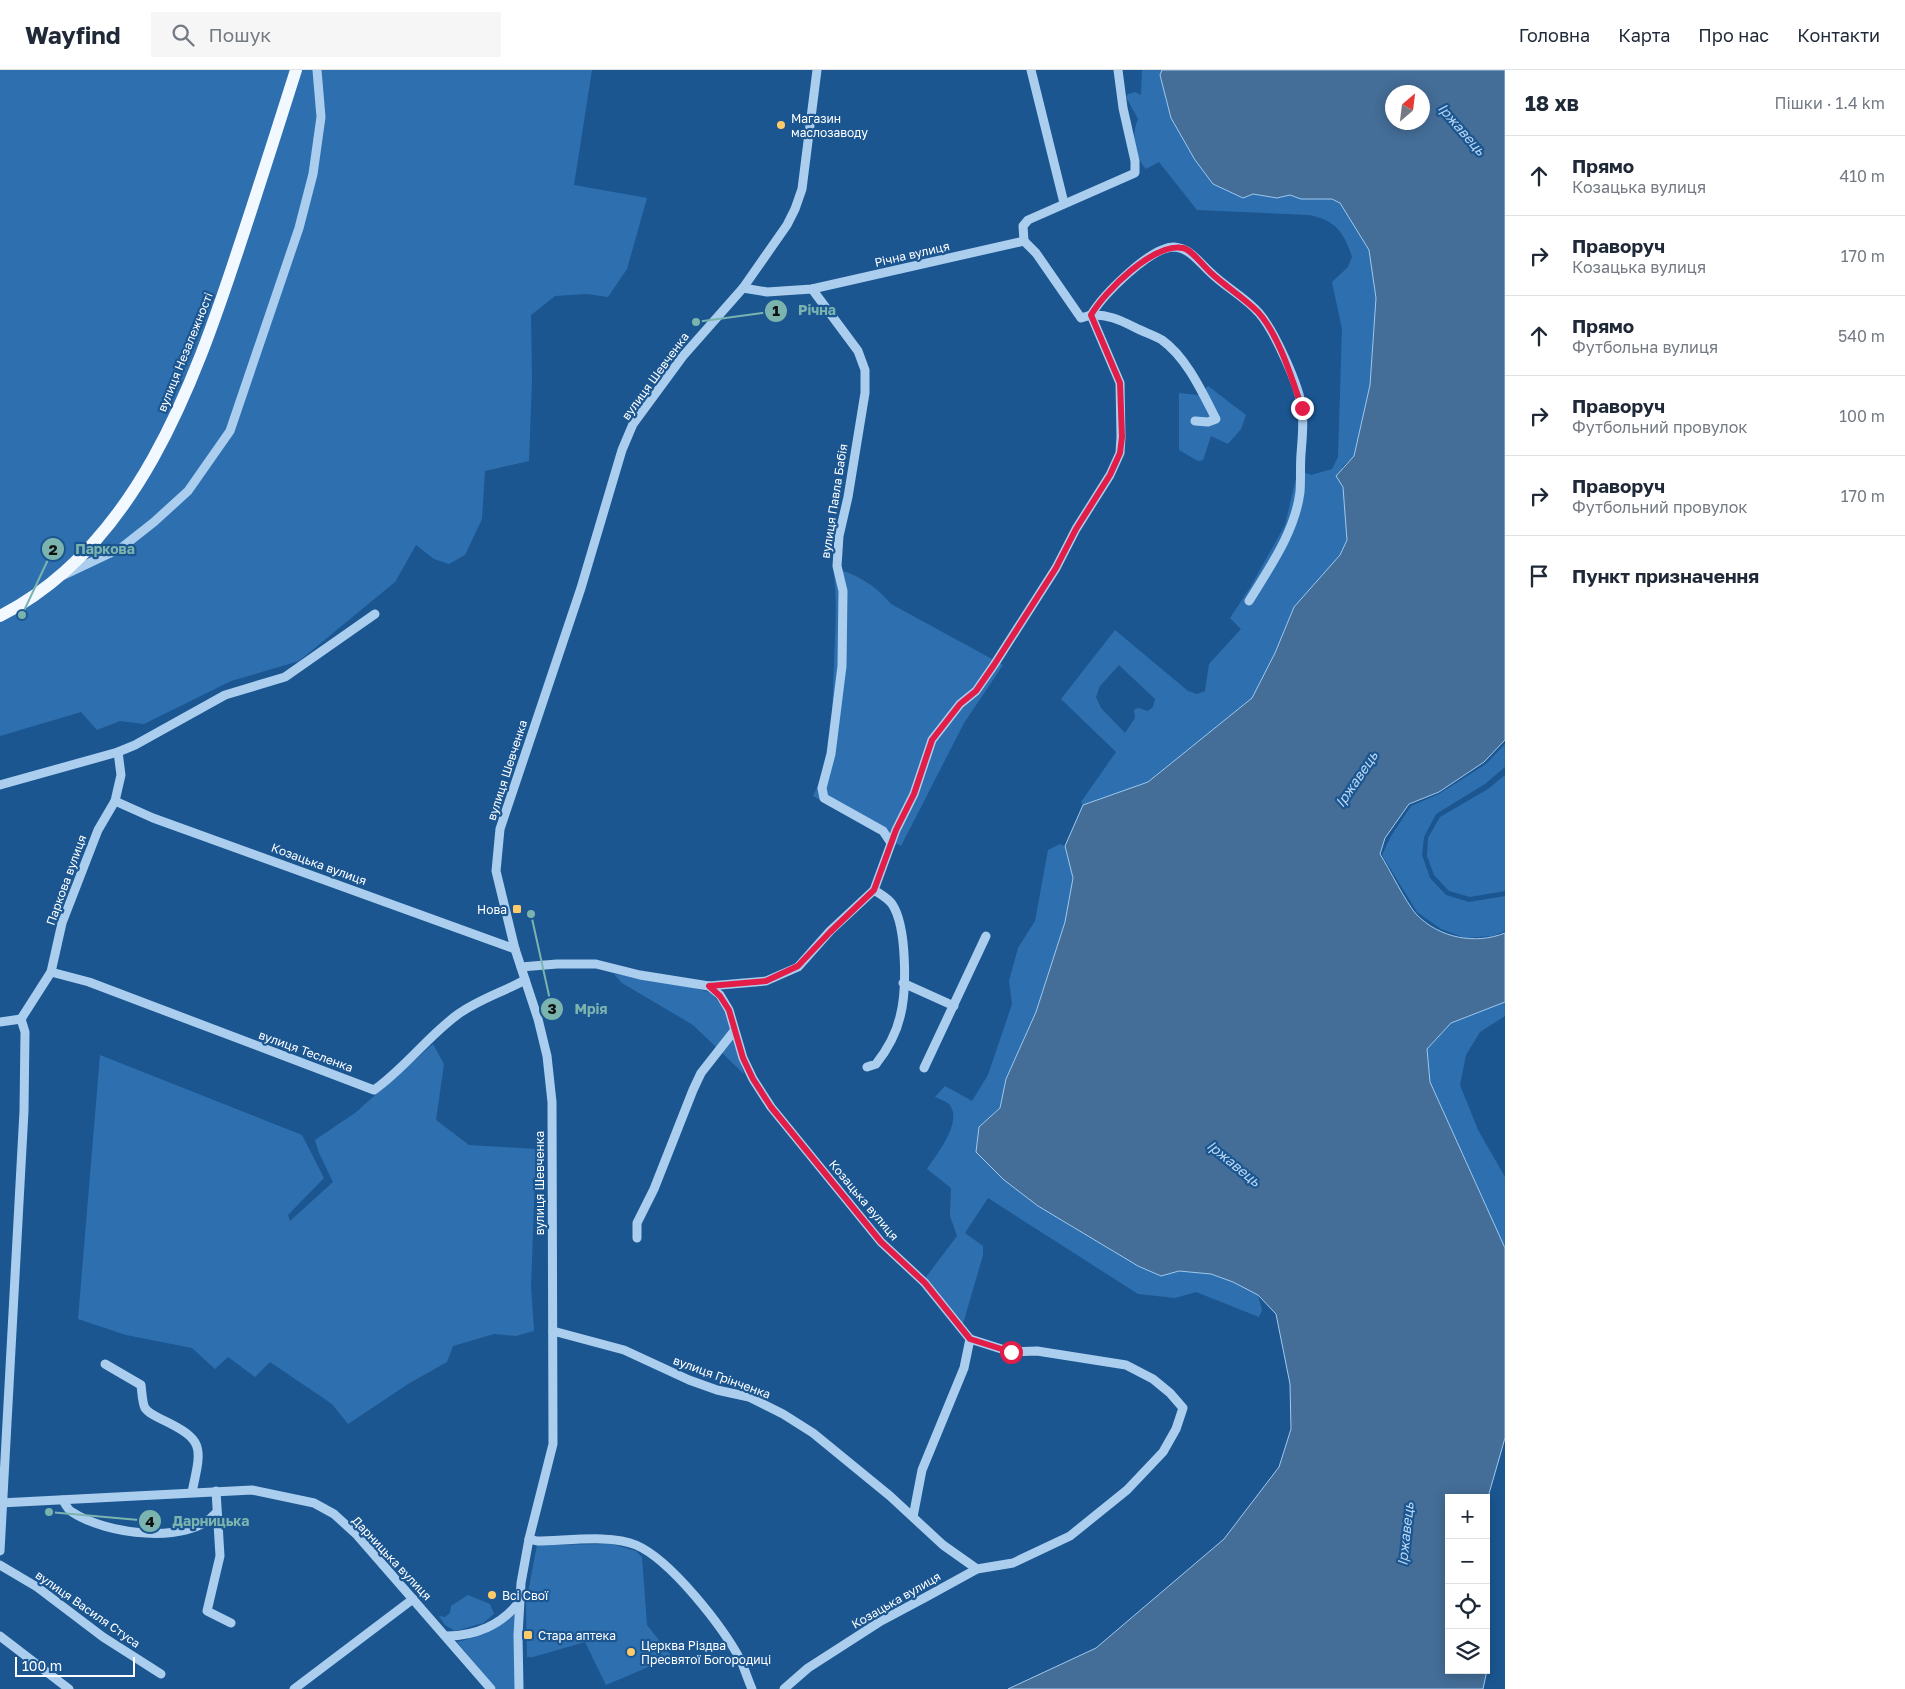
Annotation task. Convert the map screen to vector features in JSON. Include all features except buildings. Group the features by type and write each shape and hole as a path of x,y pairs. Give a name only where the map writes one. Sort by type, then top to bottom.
{"main road":[{"name":"вулиця Незалежності","path":"0,616 26,602 56,579 85,551 117,513 145,473 180,407 218,309 296,70"}],"street":[{"path":"56,579 121,548 154,522 188,491 230,431 298,228 313,174 321,117 317,70"},
{"name":"вулиця Шевченка","path":"519,1689 519,1602 529,1539 553,1444 552,1102 547,1056 515,950 496,871 500,829 582,588 622,450 633,424 700,336 743,288 796,209 802,189 817,70"},
{"path":"1031,70 1064,203"},
{"path":"1118,70 1123,108 1135,161 1135,173 1028,220 1023,226 1024,241 1041,260 1081,318 1103,314 1161,339 1169,346 1195,379 1216,419 1208,422 1195,421"},
{"name":"Річна вулиця","path":"743,288 767,292 812,289 1024,241"},
{"path":"1091,315 1124,278 1157,253 1172,247 1185,249 1210,273 1259,313 1268,327 1282,354 1302,408 1300,493 1293,520 1284,540 1249,601"},
{"name":"вулиця Павла Бабія","path":"812,289 858,351 865,370 865,393 848,497 839,536 837,566 843,592 842,666 832,754 822,788 824,798 883,831 891,843"},
{"path":"521,967 557,964 596,964 640,975 709,986 766,981 798,966 874,890 891,843 914,794 932,740 960,704 976,691 994,665 1056,568 1076,529 1110,475 1120,453 1122,437 1120,383 1091,315"},
{"path":"0,785 118,752 136,745 225,695 285,677 375,614"},
{"name":"Паркова вулиця","path":"20,1019 51,972 65,914 98,830 115,801 121,775 118,752"},
{"name":"Козацька вулиця","path":"115,801 154,818 515,950"},
{"path":"867,1067 876,1064 894,1035 901,1015 904,983 899,917 891,902 874,890"},
{"path":"924,1068 986,936"},
{"name":"вулиця Тесленка","path":"51,972 89,982 374,1090 390,1078 457,1015 486,998 525,980"},
{"path":"904,983 954,1006"},
{"name":"Козацька вулиця","path":"709,986 720,996 729,1010 734,1031 753,1079 771,1107 881,1242 925,1283 970,1339 1011,1352 1037,1351 1126,1365 1153,1379 1170,1393 1183,1408 1176,1429 1163,1452 1127,1490 1070,1536 1013,1563 977,1569 882,1621 808,1668 784,1689"},
{"path":"0,1022 20,1019 25,1032 24,1111 0,1551"},
{"path":"637,1238 637,1223 654,1188 693,1090 701,1073 734,1031"},
{"name":"вулиця Грінченка","path":"553,1331 624,1350 689,1380 717,1390 749,1397 783,1414 813,1433 913,1516 943,1545 977,1569"},
{"path":"913,1516 922,1470 964,1368 970,1339"},
{"path":"105,1364 141,1385 144,1406 149,1412 179,1426 189,1434 198,1452 192,1492"},
{"name":"Дарницька вулиця","path":"2,1503 252,1490 314,1503 327,1510 357,1535 492,1689"},
{"path":"216,1491 220,1556 206,1612 231,1623"},
{"path":"63,1500 70,1512 102,1526 137,1532 166,1533 192,1529 210,1520 216,1513"},
{"path":"529,1539 570,1541 612,1540 636,1545 667,1565 718,1628 740,1660 752,1689"},
{"name":"вулиця Василя Стуса","path":"0,1565 37,1587 104,1638 161,1674"},
{"path":"294,1689 414,1599"},
{"path":"447,1636 464,1636 486,1629 502,1620 519,1602"},
{"path":"0,1636 69,1689"}],"shaded area":[{"path":"0,70 592,70 574,185 647,198 627,269 608,297 587,294 555,296 531,315 532,379 529,461 485,471 482,519 465,555 449,564 434,559 416,545 395,582 299,661 231,681 144,724 120,721 97,730 81,712 0,736"},
{"path":"1142,70 1162,70 1160,75 1171,118 1195,160 1213,184 1243,198 1253,194 1277,198 1290,195 1301,199 1332,199 1340,203 1369,250 1376,298 1370,385 1354,456 1342,467 1347,540 1340,555 1294,607 1275,653 1252,698 1148,782 1083,805 1081,802 1116,752 1061,699 1115,630 1188,691 1197,694 1205,691 1209,664 1241,629 1230,618 1251,586 1285,525 1298,470 1311,475 1332,469 1338,457 1342,329 1332,282 1348,267 1352,257 1346,241 1332,224 1326,220 1309,215 1197,210 1159,162 1146,169 1139,158 1134,138 1138,119 1126,97 1128,94 1135,92 1141,95","holes":["1119,665 1155,699 1153,707 1148,711 1138,708 1134,710 1135,718 1125,733 1101,708 1096,697 1100,686"]},
{"path":"1208,386 1246,415 1241,429 1228,444 1211,436 1203,460 1198,461 1179,450 1179,393 1198,395"},
{"path":"833,568 850,573 865,581 879,591 891,604 1003,665 964,723 901,846 813,796 825,765 831,732 836,616"},
{"path":"1505,744 1505,767 1485,784 1436,814 1424,837 1422,855 1430,878 1446,895 1469,902 1505,896 1505,931 1493,936 1465,938 1441,929 1417,912 1382,855 1391,836 1411,806 1439,794 1486,764"},
{"path":"1505,775 1505,891 1470,897 1449,891 1434,875 1427,856 1428,838 1440,817 1488,789"},
{"path":"1060,844 1065,846 1073,878 1065,922 1036,1012 1006,1079 1000,1108 979,1127 1038,1206 1138,1266 1161,1276 1179,1271 1211,1274 1233,1282 1258,1295 1262,1310 1259,1317 1196,1292 1175,1298 1138,1294 988,1198 965,1233 983,1246 983,1255 960,1334 920,1285 957,1236 950,1216 951,1188 927,1169 947,1138 953,1119 953,1111 949,1104 935,1097 945,1086 972,1101 988,1075 1012,1004 1009,981 1018,948 1035,921 1048,850"},
{"path":"614,974 677,983 712,993 728,1015 734,1044 744,1074 693,1025 622,983"},
{"path":"1505,1002 1505,1016 1480,1032 1466,1055 1460,1085 1478,1130 1505,1177 1505,1248 1430,1082 1427,1049 1451,1023"},
{"path":"433,1044 444,1064 436,1120 469,1145 536,1149 531,1287 534,1331 516,1336 494,1334 453,1346 447,1362 408,1384 348,1424 332,1404 270,1362 255,1377 228,1357 215,1369 192,1348 126,1335 78,1319 100,1055 302,1135 324,1178 288,1215 290,1221 333,1182 315,1140 355,1113"},
{"path":"612,1544 636,1551 642,1557 647,1625 672,1657 606,1685 585,1642 533,1657 527,1657 526,1603 537,1545"},
{"path":"468,1595 490,1604 494,1614 483,1623 455,1631 445,1625 439,1616 445,1617 450,1613 451,1606"},
{"path":"515,1614 515,1689 496,1689 457,1642 488,1632"}],"water":[{"name":"Іржавець","path":"1162,70 1505,70 1505,740 1484,762 1439,792 1409,804 1385,838 1380,854 1402,894 1416,914 1435,929 1446,934 1470,939 1494,937 1505,933 1505,1002 1451,1023 1427,1049 1430,1082 1505,1248 1505,1438 1489,1494 1445,1494 1445,1674 1486,1674 1483,1689 1008,1689 1096,1648 1224,1539 1279,1467 1291,1429 1290,1384 1276,1314 1258,1295 1233,1282 1211,1274 1179,1271 1161,1276 1138,1266 1038,1206 1004,1180 976,1152 979,1127 1000,1108 1006,1079 1036,1012 1065,922 1073,878 1065,846 1083,805 1148,782 1252,698 1275,653 1294,607 1340,555 1347,540 1343,487 1336,476 1354,456 1370,385 1376,298 1369,250 1340,203 1332,199 1301,199 1290,195 1277,198 1253,194 1243,198 1213,184 1195,160 1171,118 1160,75"}],"place":[{"name":"Магазин маслозаводу","path":"781,125"},
{"name":"Річна","path":"696,322"},
{"name":"Паркова","path":"22,615"},
{"name":"Нова","path":"517,909"},
{"name":"Мрія","path":"531,914"},
{"name":"Дарницька","path":"49,1512"},
{"name":"Всі Свої","path":"492,1595"},
{"name":"Стара аптека","path":"528,1635"},
{"name":"Церква Різдва Пресвятої Богородиці","path":"631,1652"}],"route":[{"path":"1011,1352 970,1339 925,1283 881,1242 771,1107 753,1079 743,1058 729,1010 720,996 709,986 720,987 766,981 798,966 874,890 896,830 904,818 914,794 926,753 932,740 960,704 976,691 994,665 1056,568 1076,529 1110,475 1120,453 1122,437 1120,383 1108,360 1101,334 1091,315 1118,283 1163,249 1172,247 1185,249 1210,273 1241,296 1259,313 1282,354 1302,408"}]}
